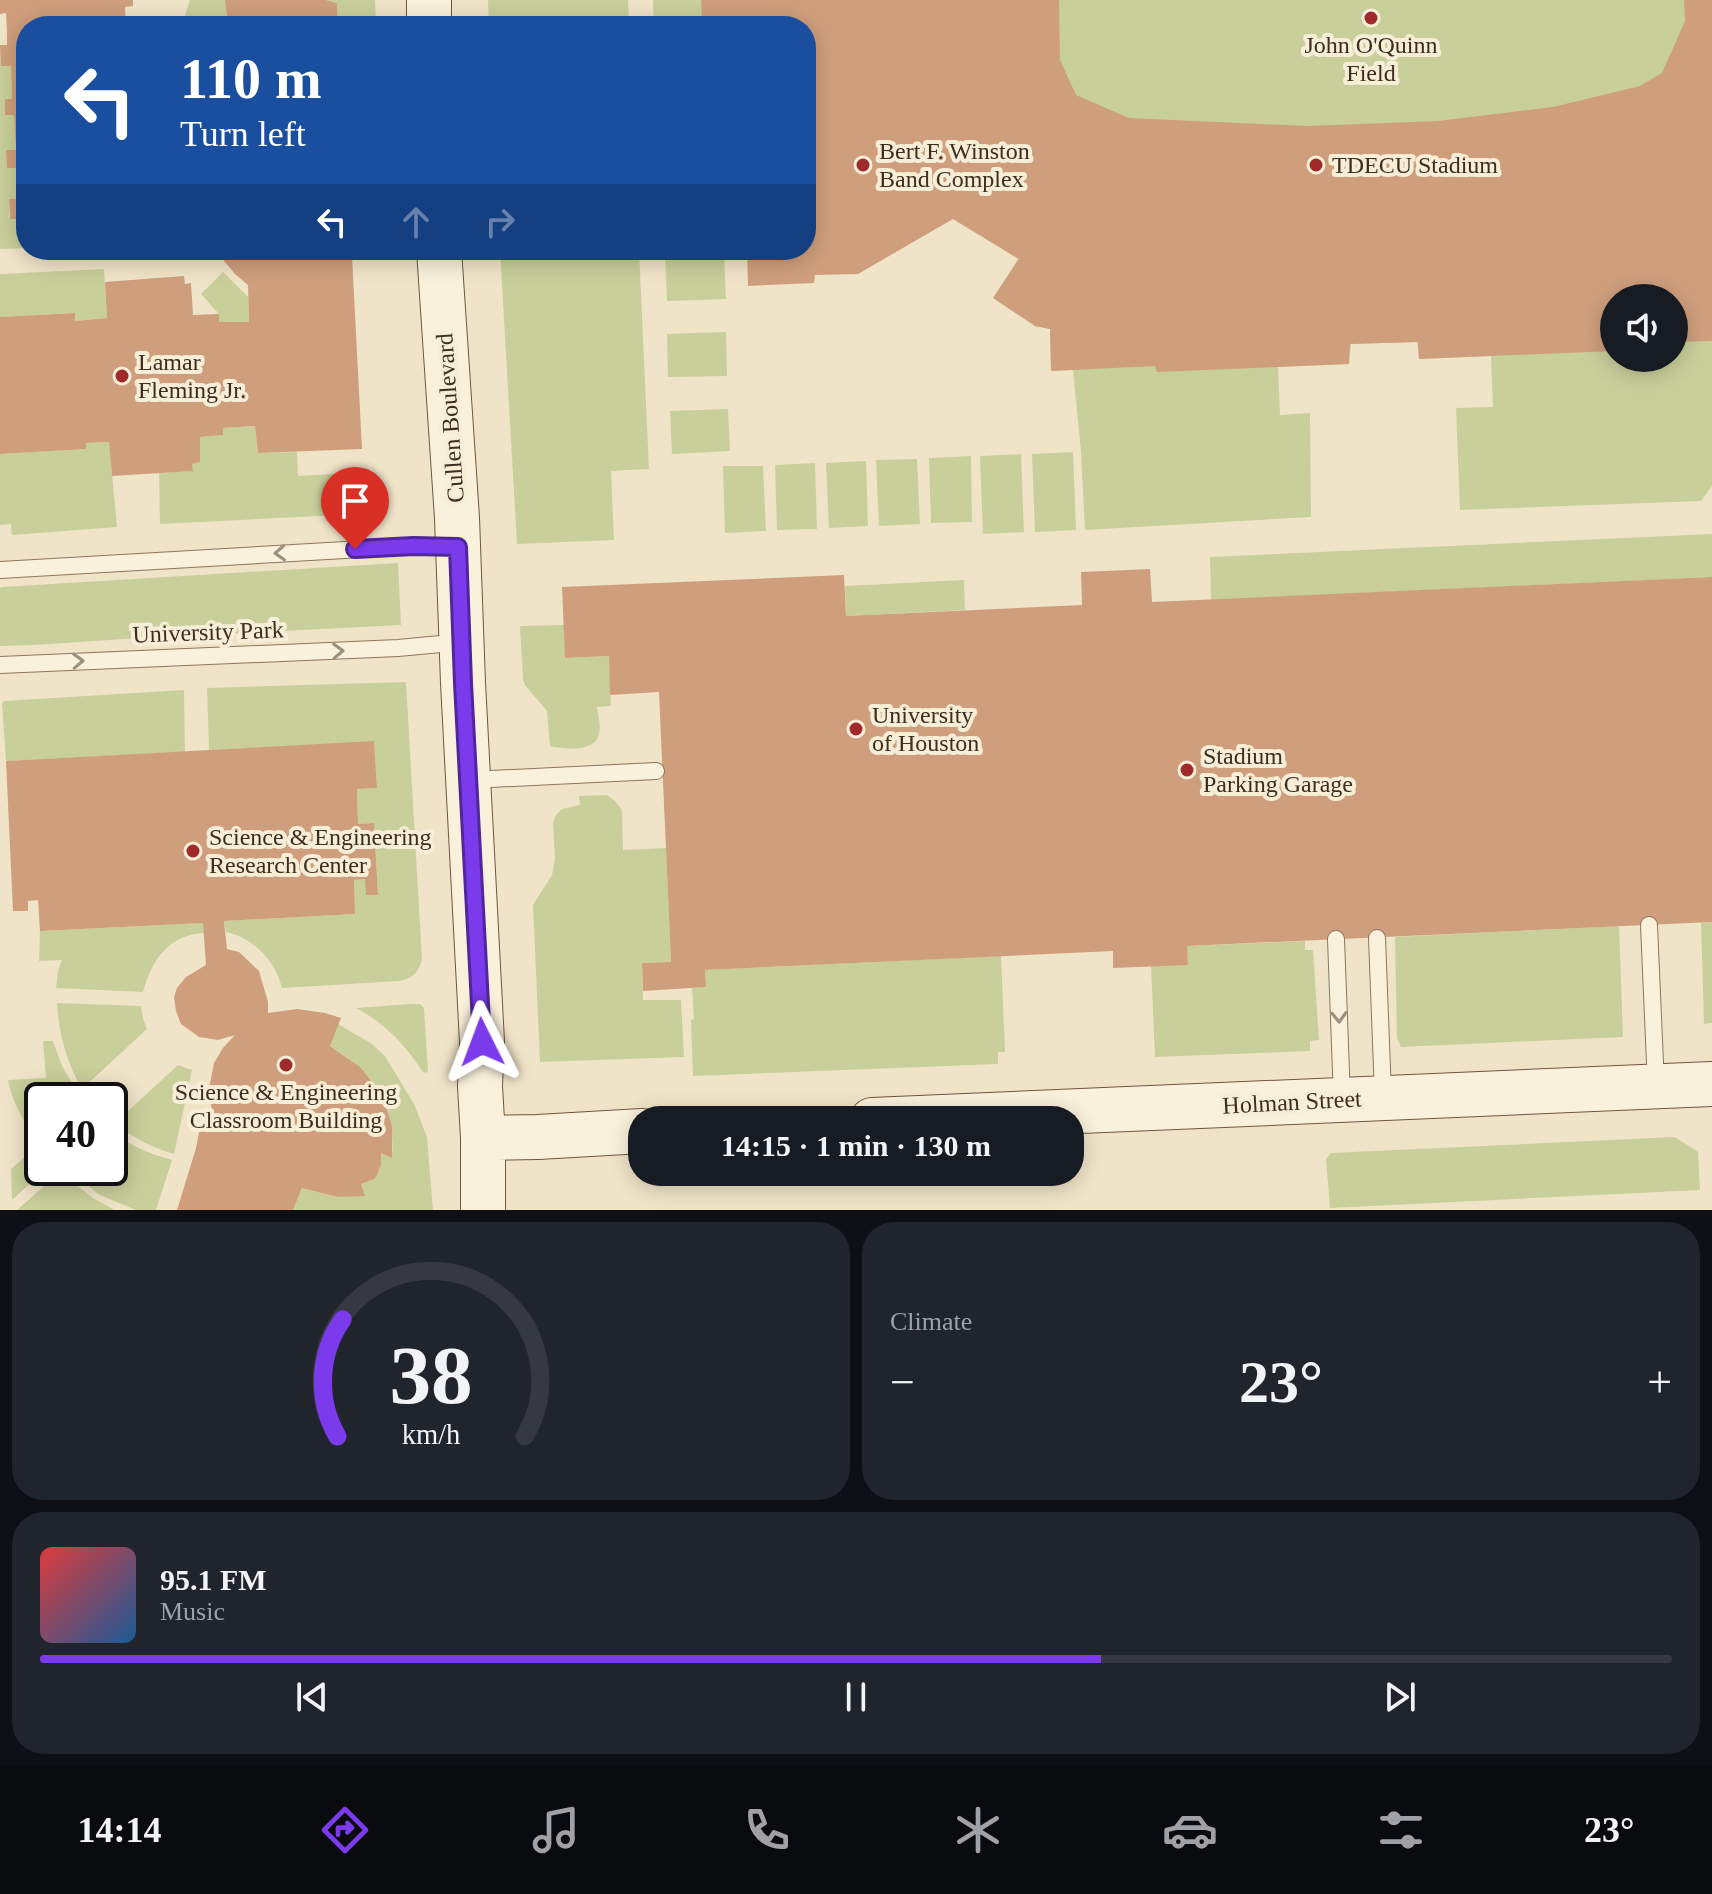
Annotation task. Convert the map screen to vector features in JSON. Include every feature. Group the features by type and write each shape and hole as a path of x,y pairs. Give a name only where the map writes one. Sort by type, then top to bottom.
{"street":[{"name":"Cullen Boulevard","path":"440,260 458,547 482,1042 483,1210"},
{"name":"Holman Street","path":"1084,1110 1712,1084"},
{"path":"483,1138 628,1132"}],"lane":[{"path":"0,570 414,546 458,547"},
{"name":"University Park","path":"0,665 462,642"},
{"path":"469,780 656,771"},
{"path":"1649,925 1656,1087"},
{"path":"1362,1098 1377,938"},
{"path":"1336,939 1362,1098"}],"green space":[{"path":"190,0 225,0 227,16 185,16"},
{"path":"326,0 375,0 376,16 338,16 337,3"},
{"path":"488,0 628,0 629,16 489,16"},
{"path":"653,0 701,0 702,16 654,16"},
{"name":"TDECU Stadium","path":"882,0 1712,0 1712,486 1701,501 1460,510 1456,408 1493,407 1491,356 1419,359 1417,342 1351,344 1349,364 1278,367 1280,415 1310,413 1311,517 1085,530 1073,370 1051,371 1050,329 1035,326 993,298 1018,259 953,219 888,110"},
{"path":"0,46 1,65 11,66 12,99 5,99 5,114 14,115 16,150 7,150 16,168 16,199 9,199 9,218 16,219 16,248 0,249"},
{"path":"501,260 639,260 649,469 611,471 614,540 517,544"},
{"path":"665,260 724,260 726,299 667,301"},
{"path":"104,269 107,318 75,321 74,313 0,317 0,274"},
{"path":"223,272 248,297 249,322 219,322 219,314 201,294"},
{"path":"726,332 727,376 668,377 667,334"},
{"path":"728,409 730,451 672,454 670,411"},
{"path":"255,426 258,453 297,452 298,476 368,472 384,485 379,513 160,524 159,473 193,471 192,464 200,462 200,437 223,435 223,428"},
{"path":"109,442 117,527 12,535 11,524 0,525 0,454 85,449 86,443"},
{"path":"1073,452 1076,530 1035,532 1032,454"},
{"path":"1021,454 1024,532 983,534 980,456"},
{"path":"971,456 972,522 931,523 929,458"},
{"path":"917,459 920,524 879,526 876,460"},
{"path":"866,461 868,526 829,528 826,463"},
{"path":"815,463 817,529 777,530 775,465"},
{"path":"723,466 763,466 766,531 725,533"},
{"path":"1712,534 1712,577 1211,600 1210,557"},
{"path":"398,563 401,625 0,646 2,587"},
{"path":"964,580 965,610 846,616 845,586"},
{"path":"564,625 566,658 609,656 611,706 597,707 599,734 591,744 578,748 550,746 547,711 523,680 520,626"},
{"path":"406,682 420,965 414,974 400,981 282,988 269,960 246,939 226,932 224,921 355,914 354,880 365,879 378,894 374,823 358,824 357,789 377,788 374,742 209,750 207,688"},
{"path":"184,690 185,752 6,761 4,701"},
{"path":"607,795 622,810 623,850 666,848 671,962 642,963 643,1000 681,1000 684,1057 540,1062 533,905 552,875 555,859 553,822 562,809 580,805 579,796"},
{"path":"1712,922 1712,1023 1704,1024 1701,923"},
{"path":"203,923 204,933 181,939 163,951 151,970 143,992 56,988 62,960 39,961 40,931"},
{"path":"1619,926 1623,1037 1401,1047 1397,1038 1395,937"},
{"path":"1305,941 1305,950 1313,950 1319,1040 1310,1041 1310,1051 1155,1057 1151,966 1187,946"},
{"path":"1001,956 1005,1052 998,1052 998,1064 693,1076 692,988 706,987 705,970"},
{"path":"57,1003 141,1006 147,1029 90,1082 79,1082 64,1048"},
{"path":"420,1004 424,1008 426,1073 394,1036 356,1008"},
{"path":"338,1024 372,1044 385,1056 414,1104 427,1137 433,1210 293,1210 302,1188 337,1197 364,1195 361,1184 378,1173 381,1153 392,1157 390,1121 379,1092 359,1067 330,1046"},
{"path":"43,1041 53,1041 71,1082 24,1082 24,1118 8,1080 46,1078"},
{"path":"178,1065 192,1070 174,1154 128,1133 128,1111"},
{"path":"1675,1137 1698,1152 1700,1190 1330,1208 1326,1159 1331,1153"},
{"path":"128,1142 172,1160 156,1210 136,1210 100,1195 88,1186 128,1186"},
{"path":"24,1158 24,1186 27,1186 12,1200 11,1169"},
{"path":"44,1186 78,1186 115,1210 17,1210"}],"building":[{"path":"0,0 133,0 133,6 125,7 125,16 16,16 16,150 14,115 5,115 5,99 12,99 11,66 1,66 0,45 7,45 7,34 6,13 0,14"},
{"path":"225,0 326,0 337,3 338,16 227,16"},
{"name":"TDECU Stadium","path":"701,0 1059,0 1060,60 1076,95 1129,118 1307,126 1438,121 1553,107 1640,86 1662,73 1685,21 1684,0 1712,0 1712,341 1688,342 1688,284 1600,284 1600,352 1419,359 1418,342 1350,344 1349,364 1157,372 1155,366 1051,371 1050,329 1035,326 993,298 1019,259 953,219 858,274 815,275 814,283 748,286 747,260 816,260 816,16 702,16"},
{"path":"6,150 16,150 16,168 7,168"},
{"path":"9,199 16,199 16,219 10,219"},
{"name":"Lamar Fleming Jr.","path":"223,260 352,260 362,449 258,453 255,426 223,428 223,435 200,437 200,462 192,464 193,471 112,476 109,442 86,443 86,449 0,454 0,317 75,313 75,321 107,318 105,282 184,276 185,284 191,283 193,315 219,314 219,322 249,322 248,285"},
{"name":"Stadium Parking Garage","path":"1150,569 1152,602 1712,577 1712,922 1187,946 1188,965 1113,968 1113,951 705,970 706,987 643,991 642,963 671,962 659,692 610,695 609,656 565,658 562,587 844,575 846,616 1082,605 1081,572"},
{"name":"Science & Engineering Research Center","path":"374,741 377,788 357,789 358,824 374,823 378,895 366,895 365,879 354,880 355,914 224,921 227,949 239,952 259,971 268,1013 297,1009 341,1018 330,1046 360,1067 382,1094 392,1126 392,1158 381,1153 377,1175 361,1184 365,1196 337,1197 302,1188 293,1210 177,1210 202,1118 213,1119 209,1089 214,1063 235,1035 218,1040 199,1037 181,1024 176,1011 174,997 177,988 186,977 206,965 203,923 40,931 38,900 28,901 28,911 13,911 6,761"}],"place":[{"name":"John O'Quinn Field","path":"1371,18"},
{"name":"Bert F. Winston Band Complex","path":"863,165"},
{"name":"TDECU Stadium","path":"1316,165"},
{"name":"Lamar Fleming Jr.","path":"122,376"},
{"name":"University of Houston","path":"856,729"},
{"name":"Stadium Parking Garage","path":"1187,770"},
{"name":"Science & Engineering Research Center","path":"193,851"},
{"name":"Science & Engineering Classroom Building","path":"286,1065"}],"route":[{"path":"355,549 458,547 482,1042"}]}
